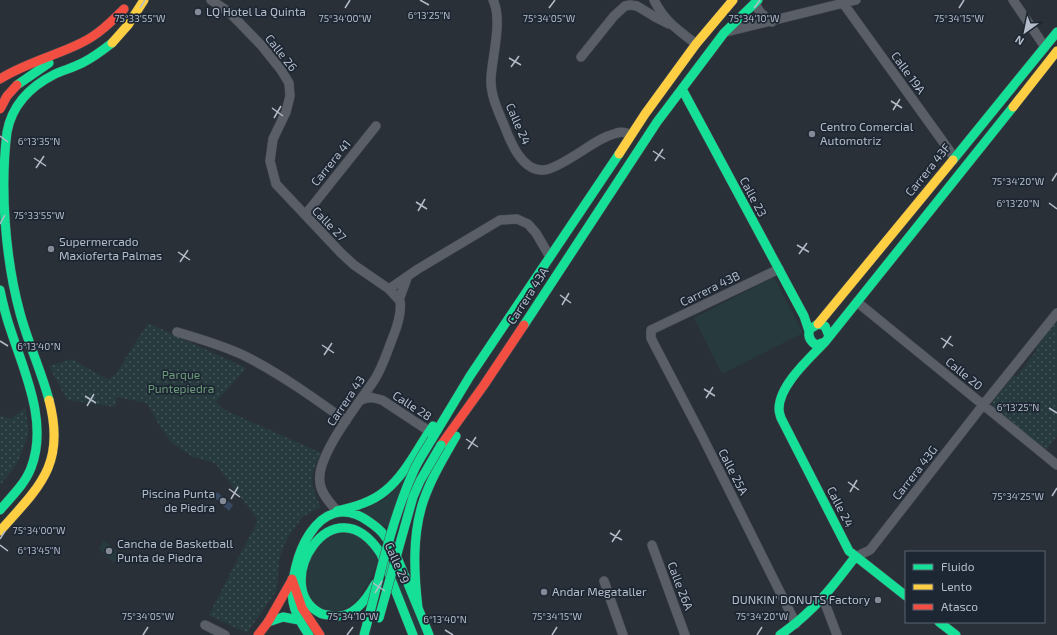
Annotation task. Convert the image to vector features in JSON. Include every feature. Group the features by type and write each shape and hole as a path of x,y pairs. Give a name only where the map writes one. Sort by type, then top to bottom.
{"main road":[{"path":"0,531 24,504 43,478 51,459 54,446 55,429 50,402 15,296 10,263 5,215 3,153 10,121 16,107 25,95 43,82 90,60 103,51 133,19 144,0"},
{"name":"Carrera 43A","path":"364,635 392,534 411,477 430,435 654,101 696,44 732,0"},
{"name":"Carrera 43A","path":"376,628 414,497 420,481 441,445 484,385 682,88 724,33 756,2"},
{"path":"0,108 7,96 17,85 40,68 94,42 108,30 126,4"},
{"path":"0,78 87,40 104,29 126,4"},
{"name":"Carrera 43F","path":"801,367 813,330 1057,32"},
{"name":"Carrera 43F","path":"779,408 785,392 801,367 827,339 857,302 1057,51"},
{"name":"Calle 23","path":"682,88 804,316 813,330 825,326 827,329 827,339"},
{"path":"0,108 16,107"},
{"path":"0,290 2,305 30,387 37,415 36,451 31,468 24,481 0,510"},
{"path":"813,330 816,345 822,344 827,339"},
{"path":"418,608 415,577 415,554 418,524 423,502 433,479 484,385"},
{"name":"Calle 24","path":"779,408 781,418 788,433 846,545 855,557 905,595"},
{"path":"309,635 300,620 294,604 292,579 296,558 306,538 321,521 337,512 364,502 385,491 396,480 430,435"},
{"name":"Calle 29","path":"337,512 358,515 372,523 385,535 429,635"},
{"name":"Calle 29","path":"382,571 368,597 360,606 352,612 336,616 318,612 307,602 302,588 301,582 303,564 314,542 320,535 327,531 345,527 360,531 366,534 376,545 386,565 413,635"},
{"name":"Carrera 43G","path":"780,635 796,624 824,598 855,557"},
{"path":"258,635 268,622 292,579"},
{"path":"292,579 302,608 320,635"},
{"path":"268,622 284,617 300,620"},
{"path":"940,623 956,635"}],"street":[{"name":"Calle 26","path":"212,0 229,12 261,44 282,70 289,83 290,96 286,112 273,140 270,161"},
{"name":"Calle 24","path":"493,0 495,4 496,22 495,52 491,80 493,93 508,135 523,161 536,169 545,170 566,160 597,140 620,132 626,132 631,135"},
{"path":"724,33 856,0"},
{"path":"1013,0 1045,47"},
{"path":"756,2 760,12 772,22"},
{"path":"655,3 669,24"},
{"path":"644,10 653,9 655,3"},
{"name":"Calle 19A","path":"843,3 954,158"},
{"path":"581,57 614,16 625,6 630,5 637,6 669,24 696,44"},
{"name":"Carrera 41","path":"304,215 376,126"},
{"name":"Calle 27","path":"270,161 276,184 304,215 354,265 389,289"},
{"path":"399,300 389,289 500,220 517,219 528,224 536,233 550,257"},
{"name":"Carrera 43B","path":"651,330 779,269"},
{"name":"Carrera 43","path":"337,512 320,484 319,479 322,464 327,452 346,421 382,367 396,328 401,304 399,300 407,278"},
{"name":"Calle 20","path":"857,302 1057,465"},
{"name":"Carrera 43G","path":"855,557 870,550 1057,313"},
{"name":"Calle 25A","path":"651,330 651,338 796,624"},
{"path":"177,332 246,357 290,382 346,421"},
{"name":"Calle 28","path":"374,379 377,393 382,400 430,435"},
{"name":"Calle 28","path":"361,400 370,397 382,400"},
{"name":"Calle 26A","path":"652,545 685,635"},
{"path":"604,581 623,635"},
{"path":"824,598 837,635"},
{"path":"205,624 225,635"}],"green space":[{"path":"774,277 803,333 722,374 694,318"},
{"path":"1057,321 1057,436 1046,450 994,408 992,404 1013,375 1017,376 1037,350 1036,347"},
{"name":"Parque Puntepiedra","path":"148,323 246,368 216,402 225,410 321,453 314,469 312,480 321,507 302,517 286,541 279,560 277,590 247,633 209,615 258,520 215,463 193,457 172,443 159,425 147,403 117,397 115,407 67,400 49,366 72,359 108,380 116,374"},
{"path":"25,407 29,432 17,464 0,485 0,415 11,419"},
{"path":"409,470 388,528 361,511 385,499"},
{"path":"347,533 358,536 362,539 370,547 379,561 359,598 349,607 337,611 325,610 313,604 307,595 305,571 309,557 324,539 336,534"},
{"name":"Cancha de Basketball Punta de Piedra","path":"104,540 120,554 114,563 99,549"},
{"path":"400,575 423,635 416,635 395,579"}],"water":[{"name":"Piscina Punta de Piedra","path":"217,492 233,505 229,511 214,497"}],"traffic: fast":[{"path":"524,325 657,122 724,33 758,0"},
{"path":"953,160 1057,32"},
{"path":"49,400 23,324 15,292 7,246 4,199 7,132 13,113 18,105 38,84 55,74 88,60 112,43"},
{"path":"17,85 49,63"},
{"path":"682,89 804,316 809,331"},
{"path":"829,336 825,326 818,324 810,329 809,332 812,342 816,345 825,342 1013,107"},
{"path":"432,439 470,376 619,154"},
{"path":"0,290 7,318 29,383 36,417 37,434 36,451 31,468 17,490 0,510"},
{"path":"825,342 796,372 790,381 780,400 780,416 849,551 905,595"},
{"path":"337,511 369,501 385,491 399,477 433,426"},
{"path":"418,608 415,555 419,515 430,485 456,436"},
{"path":"364,635 386,550 399,508 415,468 432,439"},
{"path":"379,618 413,497 420,481 441,445"},
{"path":"309,635 297,615 293,602 293,586 296,568 301,550 310,533 321,521 334,513 350,513 368,521 381,531 388,540 397,557 429,635"},
{"path":"375,584 368,596 354,611 341,616 323,614 306,600 301,582 304,563 313,545 327,533 344,528 363,534 381,554 413,635"},
{"path":"780,635 812,609 855,557"},
{"path":"268,622 283,617 299,620"},
{"path":"940,623 956,635"}],"traffic: slow":[{"path":"112,43 128,25 144,0"},
{"path":"619,154 645,114 696,44 733,0"},
{"path":"1013,107 1057,51"},
{"path":"818,324 953,160"},
{"path":"0,531 38,487 52,458 54,441 53,422 49,400"}],"traffic: jam":[{"path":"0,79 20,68 71,48 87,40 104,28 124,9"},
{"path":"0,109 7,96 17,85"},
{"path":"441,445 484,385 524,325"},
{"path":"292,579 302,608 320,635"},
{"path":"258,635 268,622 292,580"}],"place":[{"name":"LQ Hotel La Quinta","path":"198,12"},
{"name":"Centro Comercial Automotriz","path":"812,134"},
{"name":"Supermercado Maxioferta Palmas","path":"51,249"},
{"name":"Piscina Punta de Piedra","path":"223,501"},
{"name":"Cancha de Basketball Punta de Piedra","path":"109,551"},
{"name":"Andar Megataller","path":"544,592"},
{"name":"DUNKIN' DONUTS Factory","path":"878,600"}]}
